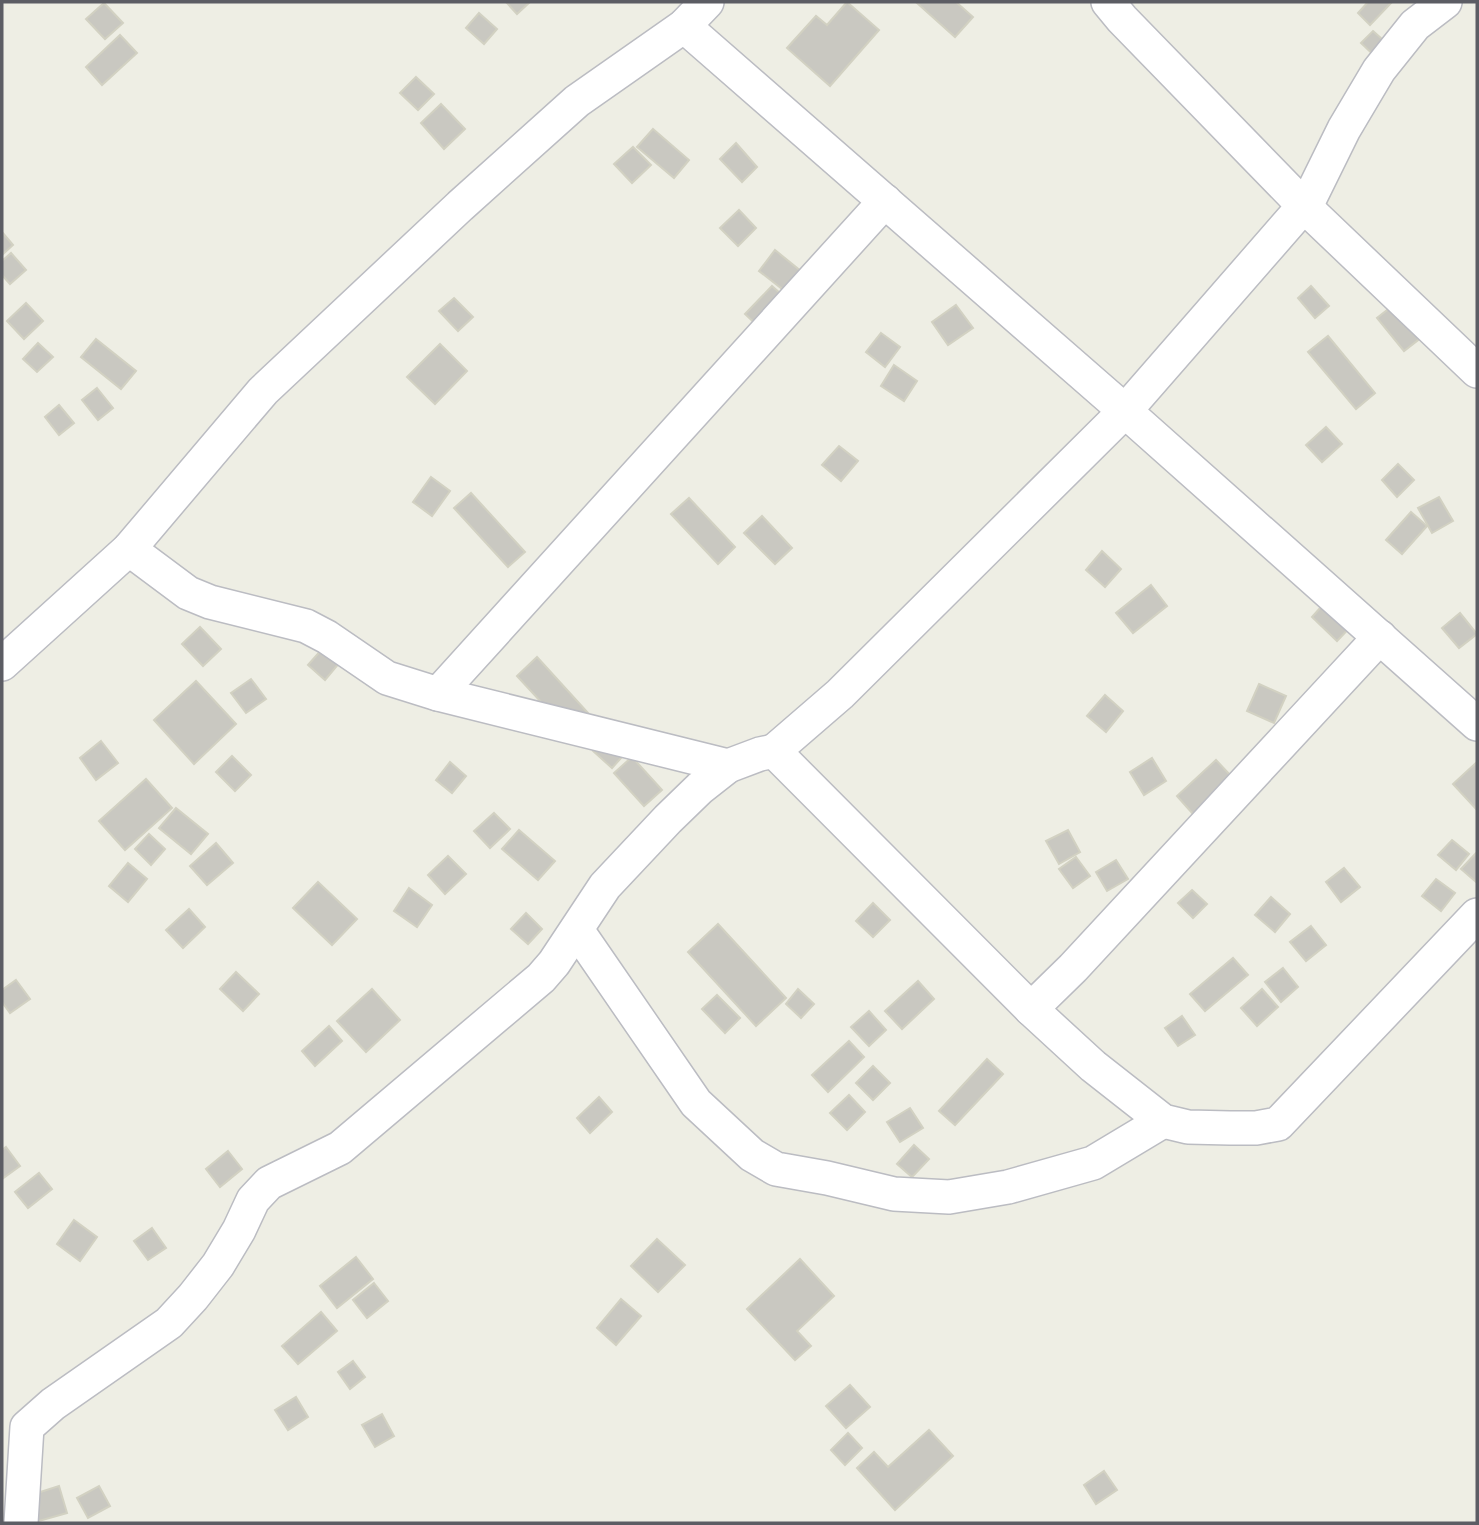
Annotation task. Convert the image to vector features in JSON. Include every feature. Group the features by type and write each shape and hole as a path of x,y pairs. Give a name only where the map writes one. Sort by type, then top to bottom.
{"street":[{"path":"2,664 129,549 263,391 282,373 460,206 577,101 684,26 707,2"},
{"path":"1108,2 1304,206 1477,371"},
{"path":"19,1520 14,1422 53,1404 169,1323 218,1265 253,1200 269,1183 340,1148 541,978 577,930 605,886 668,819 728,766 774,751 839,694 1125,411 1309,200 1344,129 1379,70 1415,25 1445,2"},
{"path":"684,26 1125,411 1477,724"},
{"path":"438,694 885,201"},
{"path":"129,549 188,593 210,602 306,626 387,678 438,694 728,766"},
{"path":"1031,1009 1073,968 1380,637"},
{"path":"774,751 1031,1009 1093,1066 1163,1121 1188,1127 1256,1128 1278,1124 1477,915"},
{"path":"577,930 695,1103 752,1156 776,1169 894,1194 950,1197 1008,1187 1093,1163 1163,1121"}],"building":[{"path":"506,2 530,2 517,14"},
{"path":"847,2 879,30 830,86 787,48 816,16 827,25"},
{"path":"956,2 973,17 955,37 917,3"},
{"path":"1368,2 1392,2 1370,25 1358,13"},
{"path":"104,3 123,23 105,39 86,19"},
{"path":"479,13 497,29 484,44 466,28"},
{"path":"1373,31 1391,47 1379,60 1361,43"},
{"path":"120,35 137,53 102,85 86,67"},
{"path":"416,77 434,94 418,110 400,93"},
{"path":"441,104 465,129 444,149 421,123"},
{"path":"653,129 689,160 674,178 637,147"},
{"path":"736,143 757,167 742,182 720,159"},
{"path":"633,147 651,165 632,183 614,164"},
{"path":"739,210 756,228 738,246 720,228"},
{"path":"2,232 13,245 2,255"},
{"path":"775,250 802,272 786,292 759,271"},
{"path":"11,253 26,270 10,284 2,275 2,261"},
{"path":"772,286 789,301 761,329 745,314"},
{"path":"1311,286 1329,306 1315,318 1298,298"},
{"path":"454,298 473,317 458,331 439,311"},
{"path":"26,303 43,321 24,339 7,321"},
{"path":"1395,304 1422,337 1404,351 1377,318"},
{"path":"956,305 973,328 948,345 932,322"},
{"path":"881,333 900,347 885,367 866,352"},
{"path":"1328,336 1375,393 1356,409 1308,352"},
{"path":"96,339 136,371 121,389 81,357"},
{"path":"38,343 53,357 37,372 23,359"},
{"path":"440,344 467,371 435,404 407,377"},
{"path":"894,365 917,381 904,401 881,386"},
{"path":"97,388 113,408 98,420 82,400"},
{"path":"59,405 74,423 59,435 45,417"},
{"path":"1326,427 1342,444 1322,462 1306,445"},
{"path":"839,446 858,461 841,481 822,465"},
{"path":"1398,464 1414,480 1397,497 1382,480"},
{"path":"431,477 450,491 432,516 413,502"},
{"path":"471,493 525,552 508,567 454,508"},
{"path":"1439,497 1453,521 1432,533 1418,508"},
{"path":"689,498 735,547 718,564 671,514"},
{"path":"1411,512 1427,526 1402,554 1386,540"},
{"path":"762,516 792,548 775,564 744,533"},
{"path":"1102,551 1121,569 1105,587 1086,570"},
{"path":"1151,585 1167,606 1133,633 1116,613"},
{"path":"1330,597 1356,621 1337,641 1312,617"},
{"path":"1460,613 1477,634 1459,648 1442,628"},
{"path":"200,627 221,649 203,666 182,644"},
{"path":"324,647 341,661 325,680 308,665"},
{"path":"537,657 588,713 568,731 517,676"},
{"path":"251,679 266,699 246,713 231,693"},
{"path":"196,681 236,724 194,764 154,720"},
{"path":"1259,684 1286,696 1274,723 1247,711"},
{"path":"1105,695 1123,711 1106,732 1087,716"},
{"path":"611,731 630,748 612,768 593,751"},
{"path":"101,741 118,763 96,780 80,758"},
{"path":"232,756 251,775 235,791 216,772"},
{"path":"632,757 662,790 644,806 614,773"},
{"path":"1152,758 1166,781 1144,795 1130,772"},
{"path":"1216,760 1232,777 1193,814 1177,796"},
{"path":"450,762 466,776 452,793 436,780"},
{"path":"1477,762 1477,810 1453,784"},
{"path":"146,779 172,808 125,850 99,821"},
{"path":"176,808 208,834 191,854 159,828"},
{"path":"494,813 510,829 490,848 474,831"},
{"path":"519,830 555,861 538,880 502,849"},
{"path":"1068,830 1080,852 1059,864 1046,841"},
{"path":"149,834 165,849 151,865 135,849"},
{"path":"1452,840 1469,854 1456,870 1438,855"},
{"path":"216,843 233,863 207,885 190,866"},
{"path":"1477,852 1477,881 1476,882 1461,869"},
{"path":"448,856 466,874 445,894 428,875"},
{"path":"1076,857 1090,876 1073,888 1059,869"},
{"path":"1116,860 1128,879 1107,891 1096,872"},
{"path":"128,863 147,879 128,902 109,886"},
{"path":"1344,868 1360,887 1341,902 1326,882"},
{"path":"1436,879 1455,893 1441,911 1422,896"},
{"path":"318,882 357,919 332,945 293,908"},
{"path":"409,888 432,905 417,927 394,911"},
{"path":"1192,890 1207,904 1193,918 1178,903"},
{"path":"1271,897 1290,914 1275,932 1255,915"},
{"path":"873,903 890,920 873,937 856,921"},
{"path":"189,909 205,927 183,948 166,930"},
{"path":"526,913 542,929 528,944 511,929"},
{"path":"718,924 786,998 756,1026 688,952"},
{"path":"1311,926 1326,945 1306,961 1290,942"},
{"path":"1233,958 1248,975 1205,1011 1190,994"},
{"path":"1283,968 1298,987 1281,1002 1265,982"},
{"path":"236,972 259,994 243,1011 220,989"},
{"path":"16,980 30,999 10,1013 2,1002 2,990"},
{"path":"918,981 934,999 902,1029 885,1011"},
{"path":"372,989 400,1020 366,1052 337,1021"},
{"path":"798,989 814,1004 801,1018 786,1004"},
{"path":"1262,989 1278,1007 1257,1026 1241,1008"},
{"path":"717,995 740,1018 725,1033 702,1009"},
{"path":"869,1011 886,1030 869,1046 851,1027"},
{"path":"1182,1016 1195,1035 1178,1046 1165,1028"},
{"path":"329,1026 342,1041 315,1066 302,1051"},
{"path":"849,1041 864,1057 828,1092 812,1075"},
{"path":"987,1059 1003,1074 955,1125 939,1111"},
{"path":"873,1066 890,1083 873,1100 856,1083"},
{"path":"849,1095 865,1112 847,1130 830,1113"},
{"path":"599,1097 612,1112 590,1133 577,1118"},
{"path":"910,1108 923,1128 900,1142 887,1122"},
{"path":"914,1145 929,1159 912,1177 897,1164"},
{"path":"6,1147 20,1166 2,1179 2,1150"},
{"path":"228,1151 242,1169 220,1187 206,1169"},
{"path":"39,1173 52,1189 28,1208 15,1192"},
{"path":"74,1220 97,1237 80,1261 57,1244"},
{"path":"152,1228 166,1248 148,1260 134,1241"},
{"path":"657,1239 685,1265 658,1292 631,1266"},
{"path":"356,1257 373,1279 337,1308 320,1286"},
{"path":"800,1259 834,1296 797,1331 811,1346 795,1360 747,1309"},
{"path":"374,1283 388,1301 367,1318 353,1300"},
{"path":"621,1299 641,1316 616,1345 597,1328"},
{"path":"321,1312 337,1331 298,1364 282,1346"},
{"path":"353,1361 365,1377 350,1389 338,1372"},
{"path":"850,1385 870,1407 846,1428 826,1406"},
{"path":"296,1397 308,1417 288,1430 275,1410"},
{"path":"382,1414 394,1436 375,1447 362,1425"},
{"path":"929,1430 953,1456 895,1510 857,1468 874,1452 888,1467"},
{"path":"848,1433 862,1448 845,1465 831,1450"},
{"path":"1104,1471 1117,1490 1096,1504 1084,1485"},
{"path":"59,1486 67,1513 32,1523 9,1502"},
{"path":"99,1486 110,1506 88,1518 77,1498"}]}
